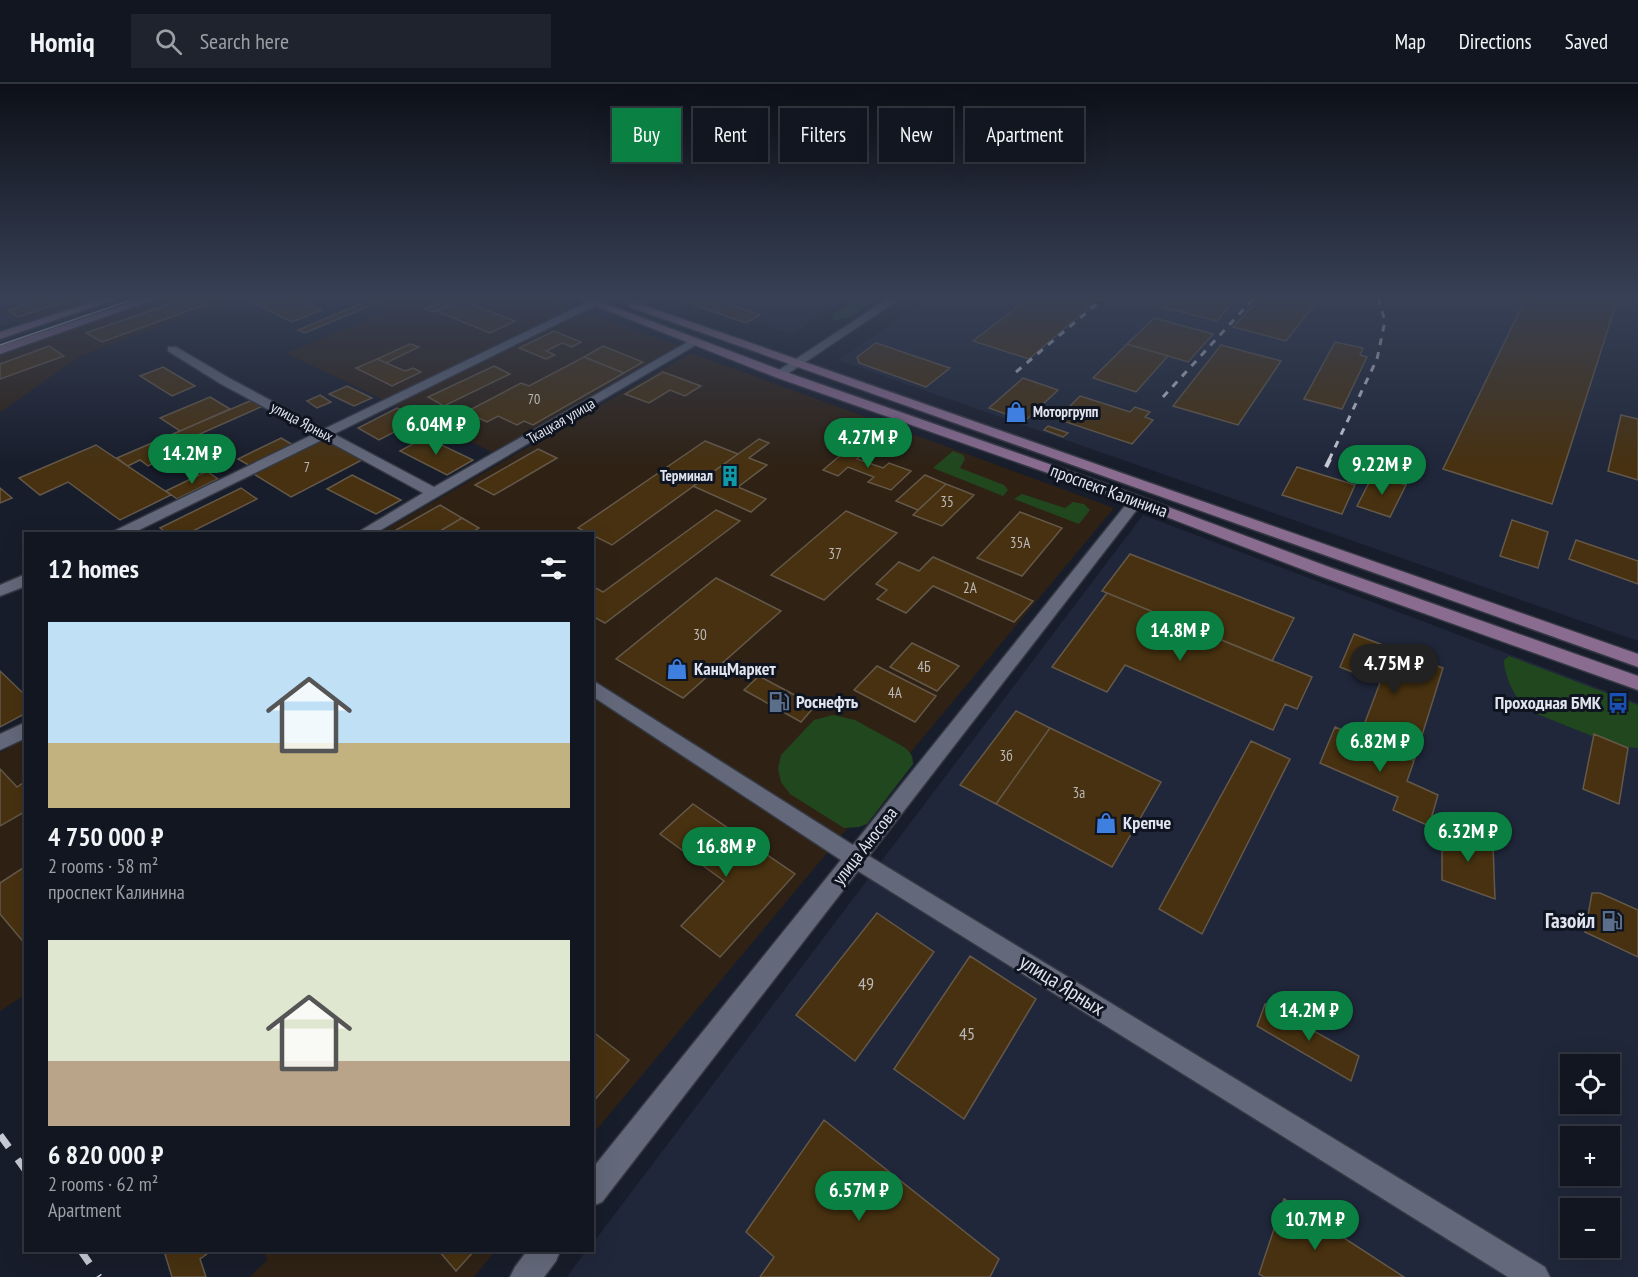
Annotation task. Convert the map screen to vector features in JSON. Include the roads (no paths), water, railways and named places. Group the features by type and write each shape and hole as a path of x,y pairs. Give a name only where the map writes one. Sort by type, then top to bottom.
{"main road":[{"name":"проспект Калинина","path":"726,354 779,374 1638,661"},
{"name":"проспект Калинина","path":"773,354 1142,494 1323,572 1383,591 1638,683"}],"street":[{"name":"улица Ярных","path":"180,354 225,381 434,493"},
{"path":"123,532 489,354"},
{"name":"Ткацкая улица","path":"366,532 675,354"},
{"path":"779,374 810,354"},
{"name":"улица Аносова","path":"594,1189 1142,494"},
{"path":"0,591 24,580"},
{"name":"улица Ярных","path":"594,688 855,858 1536,1277"},
{"path":"0,743 24,730"},
{"path":"525,1277 545,1252"}],"railway":[{"path":"1016,372 1038,354"},
{"path":"1163,397 1203,354"},
{"path":"1329,460 1378,354"},
{"path":"1326,467 1330,459"},
{"path":"0,1135 24,1168"},
{"path":"82,1252 99,1277"}],"place":[{"name":"Моторгрупп","path":"1016,412"},
{"name":"Терминал","path":"730,476"},
{"name":"КанцМаркет","path":"677,669"},
{"name":"Роснефть","path":"779,702"},
{"name":"Проходная БМК","path":"1618,703"},
{"name":"Крепче","path":"1106,823"},
{"name":"Газойл","path":"1612,921"}]}
